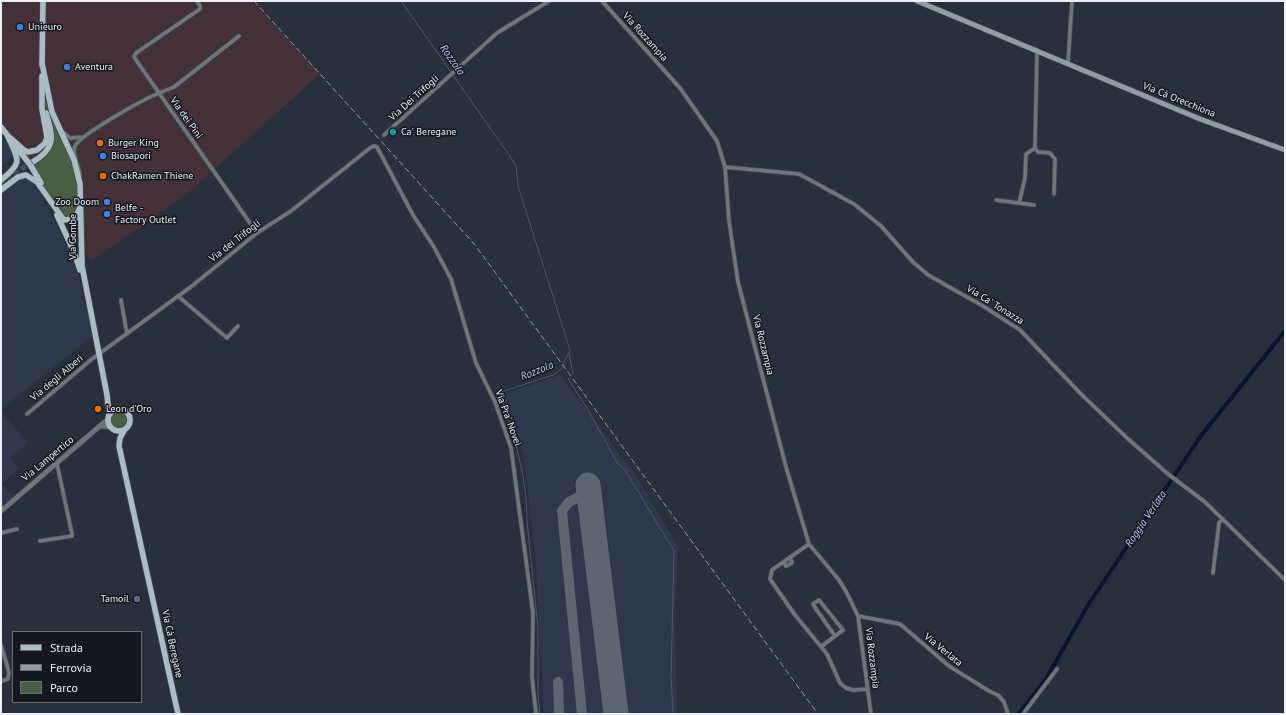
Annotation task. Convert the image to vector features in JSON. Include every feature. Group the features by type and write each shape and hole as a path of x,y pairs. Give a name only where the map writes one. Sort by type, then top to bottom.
{"main road":[{"name":"Via Gombe","path":"42,98 43,1"},
{"name":"Via Cà Orecchiona","path":"917,1 1200,119 1285,150"},
{"name":"Via Gombe","path":"42,63 49,100 56,121 74,160 80,184 82,206 80,246 85,288 107,395 109,417"},
{"path":"7,135 24,150 33,152 42,146 47,137 42,98"},
{"path":"30,163 45,155 51,141 51,127 42,98"},
{"path":"1,128 30,163 49,199 74,252 85,288"},
{"path":"1,180 13,170 18,162 18,155 7,135"},
{"path":"1,190 20,175 26,175 34,178 61,217 68,221 77,216 80,208 80,184"},
{"path":"107,395 114,405 129,414 131,420 129,426 120,438 119,446"},
{"path":"119,446 111,429 109,417 117,409 124,410"},
{"path":"111,429 118,432 124,431"},
{"name":"Via Cà Beregane","path":"119,446 178,714"}],"street":[{"path":"80,184 80,169 74,147 85,136 127,109 159,93 134,57 136,53 200,9 197,1"},
{"name":"Via Dei Trifogli","path":"384,135 454,71 508,25 549,1"},
{"name":"Via Rozzampia","path":"602,1 689,100 717,141 725,167 729,221 738,282 786,467 809,544 842,585 858,616 871,714"},
{"path":"1068,63 1072,1"},
{"name":"Via dei Pini","path":"239,36 174,87 159,93 257,233"},
{"path":"1037,50 1035,148 1038,152 1050,153 1055,159 1054,194"},
{"path":"56,121 66,136 74,139 85,136"},
{"name":"Via dei Trifogli","path":"99,355 178,296 257,233 291,211 370,148 374,146 381,151"},
{"path":"1019,202 1025,178 1026,154 1035,148"},
{"name":"Via Pra' Novei","path":"381,151 413,215 434,247 450,279 476,363 495,402 511,448 533,613 532,677 536,714"},
{"name":"Via Ca' Tonazza","path":"725,167 799,174 854,204 881,226 913,262 928,275 992,311 1020,330 1081,394 1127,438 1173,477 1206,502 1285,580"},
{"path":"996,200 1034,205"},
{"path":"178,296 226,338 238,326"},
{"path":"121,300 127,334"},
{"name":"Via degli Alberi","path":"27,414 92,359 99,355"},
{"name":"Via Lampertico","path":"1,509 8,506 101,426 109,417"},
{"path":"101,426 111,429"},
{"path":"40,541 72,536 57,464"},
{"path":"1213,573 1220,524 1223,519"},
{"path":"1,533 17,529"},
{"path":"809,544 772,570 770,575 771,581 803,626 822,646 840,683 846,688 853,690 868,689"},
{"path":"822,646 843,630 819,600 813,604 835,636"},
{"name":"Via Verlata","path":"858,616 900,624 949,666 998,695 1004,702 1008,714"},
{"path":"1,645 9,672 8,679 1,681"},
{"path":"1023,714 1057,669"}],"shaded area":[{"path":"1,1 253,1 320,74 187,194 91,261 21,150 1,122"},
{"path":"1,135 15,153 1,168"},
{"path":"23,178 29,180 39,191 64,240 78,273 92,337 1,409 1,192"},
{"path":"560,375 639,480 678,546 675,604 677,714 544,714 536,564 524,457 503,395"},
{"path":"1,411 28,443 10,458 19,469 2,483 13,498 1,506"}],"green space":[{"path":"44,85 49,109 72,162 76,175 78,188 77,202 73,217 64,218 49,196 32,164 46,154 50,148 53,136 48,110 43,100"},
{"path":"116,412 122,412 127,417 125,426 122,428 116,428 111,423 111,417"}],"waterway":[{"name":"Rozzola","path":"401,1 451,72"},
{"name":"Rozzola","path":"453,75 516,165 518,186 570,350 561,369 553,375 501,392 500,394 519,456 525,488 538,628 538,695 540,714"},
{"name":"Roggia Verlata","path":"1019,714 1046,679 1088,605 1200,437 1285,331"},
{"path":"569,353 573,374"},
{"path":"569,378 568,379 587,408 618,464 625,470 674,551 671,676 673,714"}],"taxiway":[{"path":"582,714 562,511 569,502 583,495 590,497"},
{"path":"558,682 559,714"}],"runway":[{"path":"588,485 616,714"}],"tunnel":[{"path":"1,185 31,163"}],"railway":[{"path":"254,1 475,245 818,714"}],"place":[{"name":"Unieuro","path":"20,27"},
{"name":"Aventura","path":"67,67"},
{"name":"Ca' Beregane","path":"393,132"},
{"name":"Burger King","path":"100,143"},
{"name":"Biosapori","path":"103,156"},
{"name":"ChakRamen Thiene","path":"103,176"},
{"name":"Zoo Doom","path":"107,202"},
{"name":"Belfe - Factory Outlet","path":"107,214"},
{"name":"Leon d'Oro","path":"98,409"},
{"name":"Tamoil","path":"137,599"}]}
